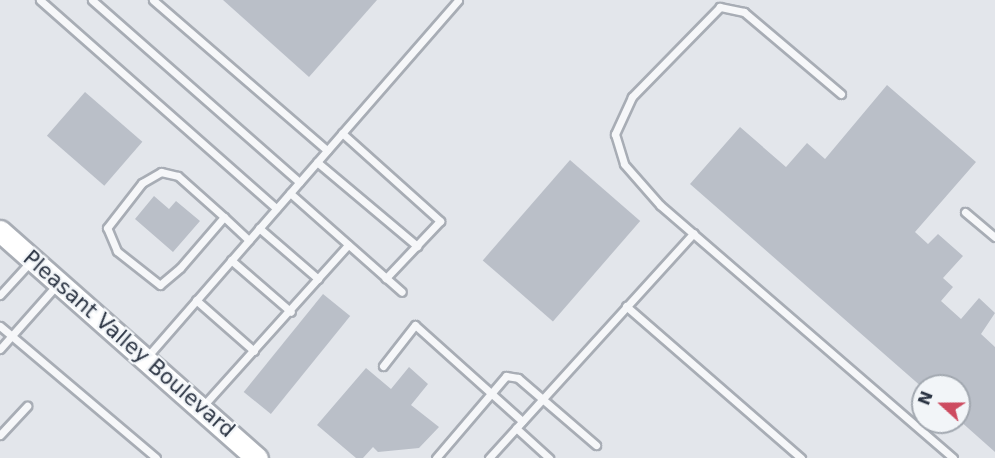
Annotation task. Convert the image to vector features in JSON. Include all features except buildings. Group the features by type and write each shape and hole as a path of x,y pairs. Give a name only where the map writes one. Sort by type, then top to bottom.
{"main road":[{"name":"Pleasant Valley Boulevard","path":"0,231 201,408 249,455"}],"lane":[{"path":"40,0 276,208"},
{"path":"92,0 299,182"},
{"path":"153,0 327,150"},
{"path":"145,359 458,0"},
{"path":"841,94 744,12 729,6 711,13 632,97 615,134 624,164 634,180 952,458"},
{"path":"342,132 440,221 386,278"},
{"path":"317,162 417,246"},
{"path":"224,218 180,268 160,285 117,252 106,228 142,183 161,172 178,176 249,240"},
{"path":"290,193 402,292"},
{"path":"965,212 995,237"},
{"path":"259,228 318,279"},
{"path":"489,458 694,233"},
{"path":"201,408 291,312 348,245"},
{"path":"0,296 33,259"},
{"path":"231,260 291,312"},
{"path":"0,349 59,283"},
{"path":"196,300 254,351"},
{"path":"626,306 801,458"},
{"path":"383,366 415,325 522,421"},
{"path":"0,326 14,334 156,458"},
{"path":"436,458 506,376 518,378 596,445"},
{"path":"0,435 27,406"},
{"path":"516,428 549,458"}]}
